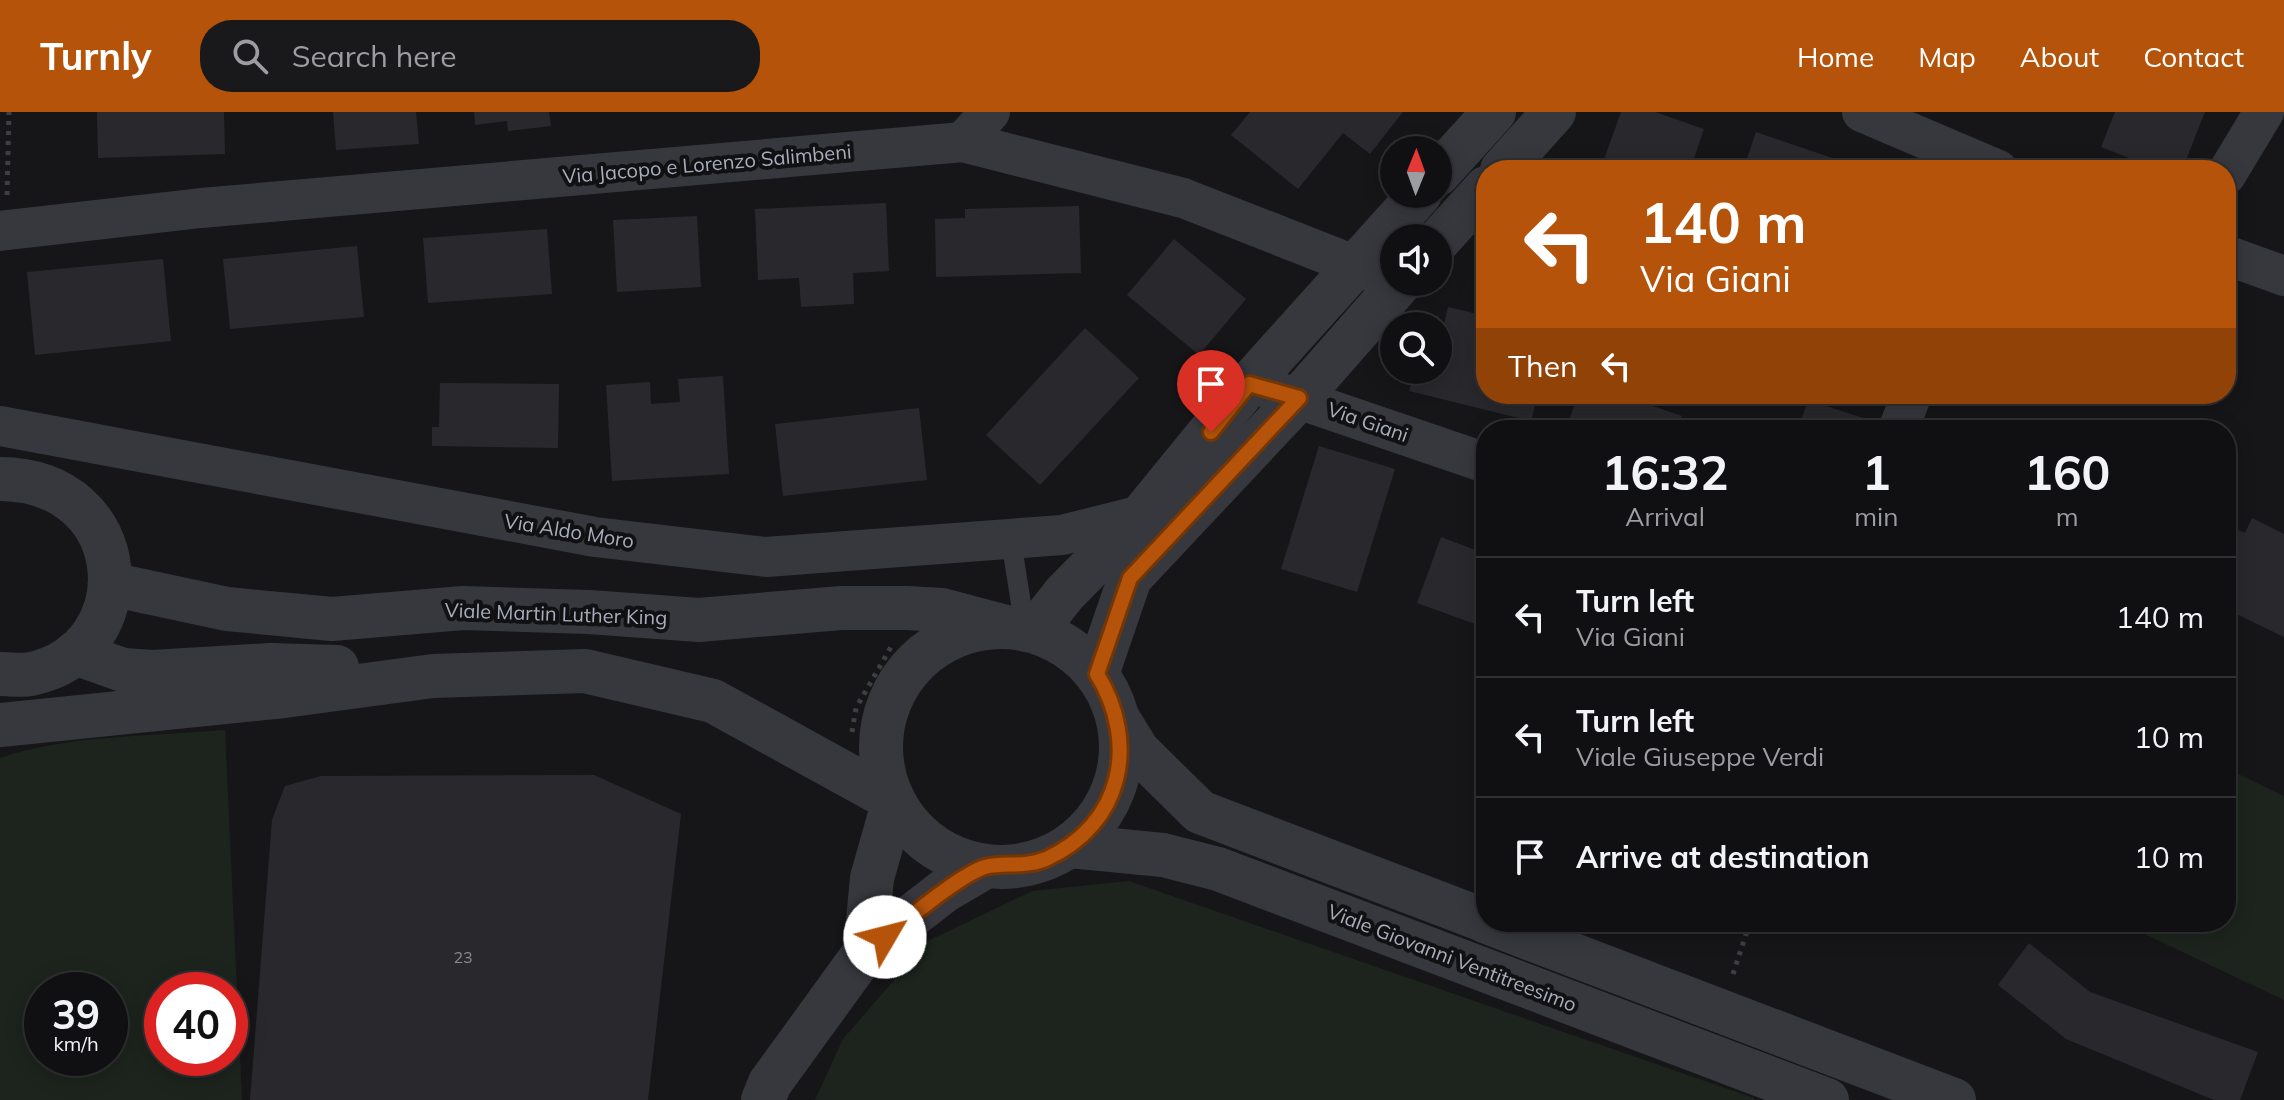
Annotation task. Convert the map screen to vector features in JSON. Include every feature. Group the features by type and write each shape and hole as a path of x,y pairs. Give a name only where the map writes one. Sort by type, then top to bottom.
{"street":[{"path":"963,142 990,112"},
{"path":"1452,158 1494,112"},
{"path":"1511,160 1554,112"},
{"path":"1862,112 1974,160"},
{"path":"2235,160 2264,112"},
{"name":"Via Jacopo e Lorenzo Salimbeni","path":"3,232 201,208 963,142 1183,198 1380,275"},
{"path":"1452,226 1476,199"},
{"path":"2236,259 2284,276"},
{"path":"1021,629 1065,593 1142,515 1249,384 1380,286"},
{"path":"1097,674 1130,578 1299,398 1380,291"},
{"name":"Via Giani","path":"1249,384 1299,398 1476,460"},
{"name":"Via Aldo Moro","path":"0,426 345,493 595,537 766,557 1062,535 1142,515"},
{"path":"0,674 30,674 75,653 103,615 110,584 108,555 98,529 80,506 57,489 10,472"},
{"name":"Viale Martin Luther King","path":"110,584 227,609 332,619 463,608 589,612 699,620 841,608 907,608 942,610 1021,629"},
{"path":"1119,720 1121,756 1113,791 1096,822 1070,846 1044,860 1015,867 985,867 948,856 917,835 892,802 880,760 882,720 898,682 925,652 961,632 1021,629 1059,641 1079,655 1097,674 1138,751 1200,812 1476,918"},
{"path":"75,653 123,670 152,672 271,665 361,668 433,676"},
{"path":"0,725 284,696 433,676 585,671 713,701 892,802"},
{"path":"865,952 872,878 892,802"},
{"name":"Viale Giovanni Ventitreesimo","path":"1070,846 1163,855 1218,869 1827,1100"},
{"path":"763,1100 770,1083 865,952 944,891 985,867"},
{"path":"1513,932 1954,1100"}],"lane":[{"path":"1011,540 1021,629"}],"path":[{"path":"3,232 9,112"},
{"path":"1720,1011 1747,932"}],"shaded area":[{"path":"225,730 236,972 144,972 144,1076 241,1076 242,1100 0,1100 0,758 53,745 140,735"},
{"path":"2236,773 2284,796 2284,1000 2140,932 2236,932"},
{"path":"1129,881 1754,1100 815,1100 843,1039 928,941 1032,891"}],"building":[{"path":"97,112 224,112 225,154 98,158"},
{"path":"333,112 416,112 419,144 336,150"},
{"path":"474,112 549,112 551,126 508,131 507,121 475,125"},
{"path":"1250,112 1403,112 1384,136 1380,136 1380,141 1370,154 1343,133 1298,189 1231,135"},
{"path":"1621,112 1655,112 1704,129 1693,160 1604,160"},
{"path":"2115,112 2205,112 2186,160 2134,160 2101,147"},
{"path":"1756,132 1838,160 1746,160"},
{"path":"886,203 889,271 853,273 854,304 801,307 799,278 758,280 755,209"},
{"path":"1079,206 1081,273 936,277 935,219 965,218 965,209"},
{"path":"697,216 701,287 617,292 613,220"},
{"path":"547,229 552,294 428,303 423,238"},
{"path":"1174,239 1246,299 1199,355 1127,295"},
{"path":"357,246 364,317 230,329 223,259"},
{"path":"163,259 171,341 35,355 27,272"},
{"path":"1448,307 1476,314 1476,404 1535,404 1531,420 1527,420 1409,391 1411,384 1452,384 1452,312 1447,312"},
{"path":"1085,328 1139,378 1040,485 986,435"},
{"path":"723,376 729,474 612,481 606,385 650,382 651,404 680,402 678,379"},
{"path":"440,383 559,384 558,448 432,446 432,427 439,427"},
{"path":"1575,404 1647,404 1682,416 1681,420 1569,420"},
{"path":"1807,404 1820,404 1863,418 1862,420 1801,420"},
{"path":"919,408 927,480 783,496 775,424"},
{"path":"1319,446 1395,469 1357,592 1281,569"},
{"path":"2252,518 2284,534 2284,637 2236,614 2236,529 2245,533"},
{"path":"1441,537 1476,550 1476,624 1417,603"},
{"path":"594,775 681,814 648,1100 250,1100 272,820 285,786 321,776"},
{"path":"2029,943 2090,992 2258,1052 2240,1100 2214,1100 2066,1039 1998,985"}],"route":[{"path":"885,937 944,891 985,867 1015,867 1044,860 1070,846 1096,822 1113,791 1121,756 1119,720 1097,674 1130,578 1299,398 1249,384 1211,432"}]}
